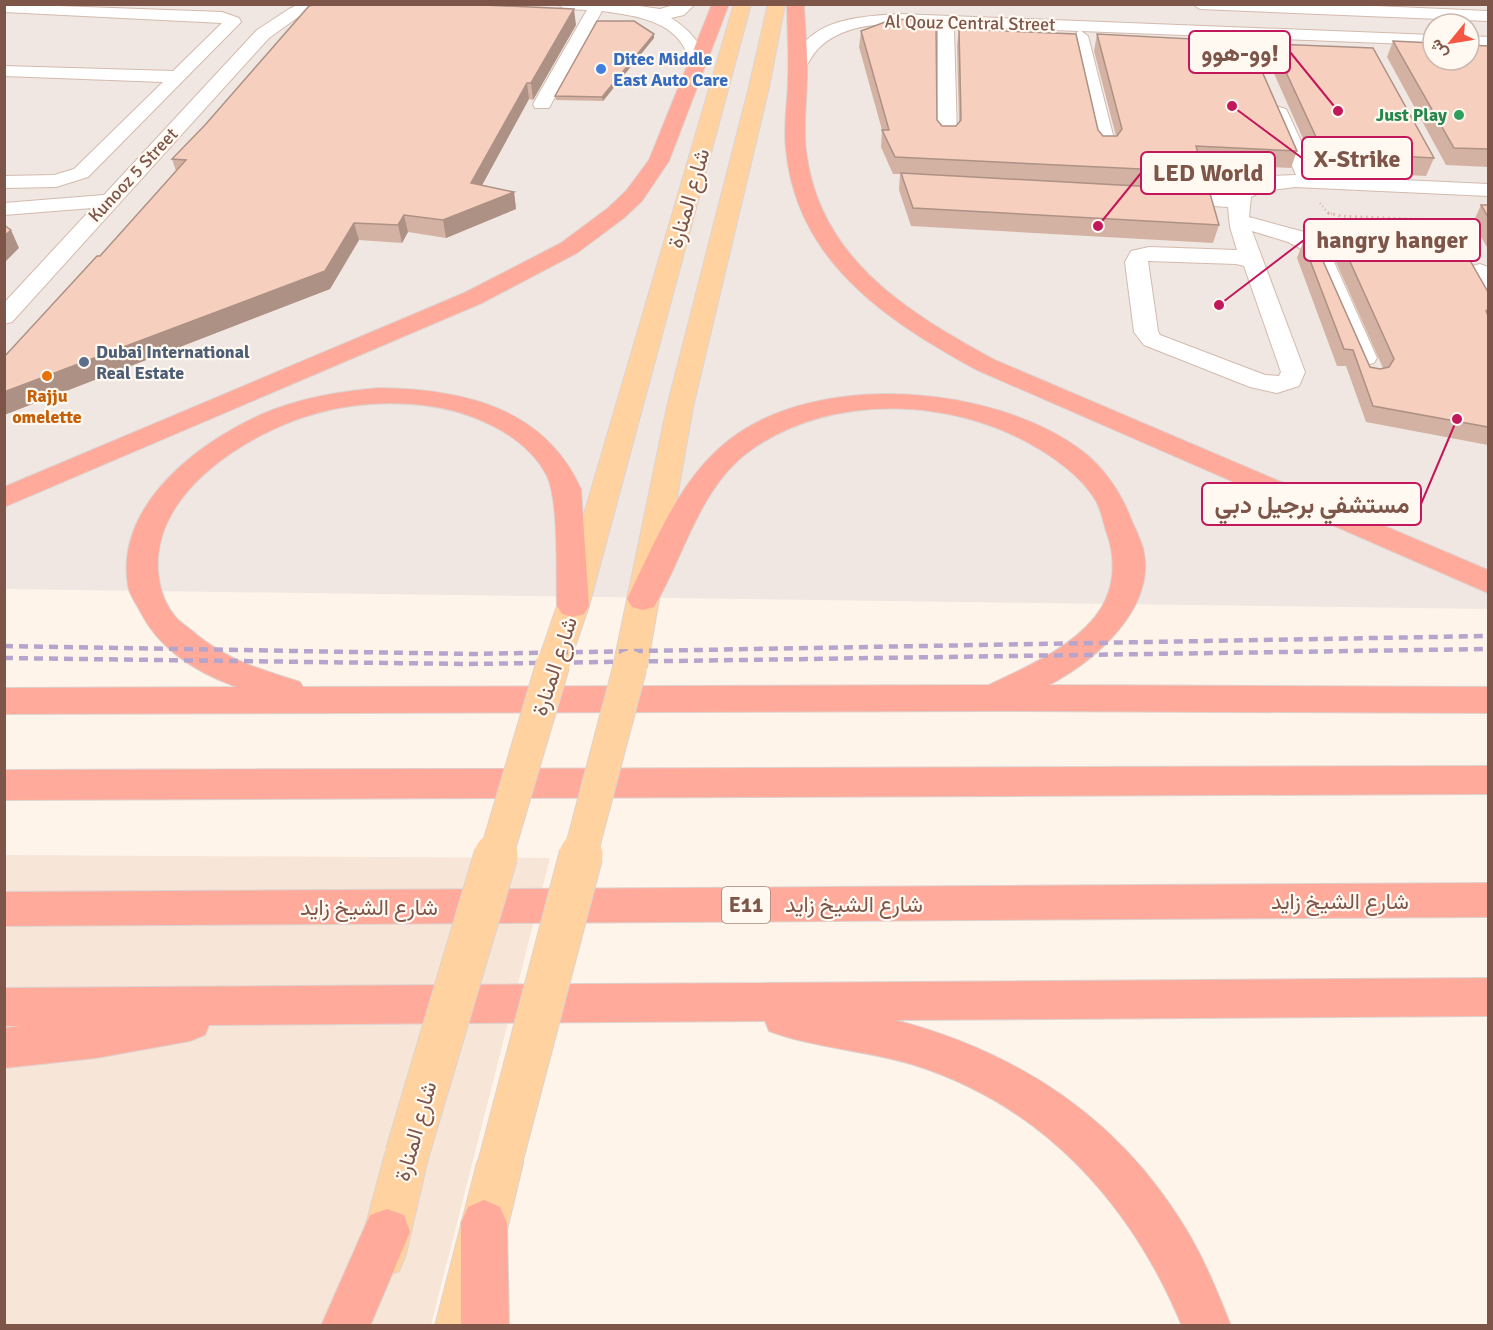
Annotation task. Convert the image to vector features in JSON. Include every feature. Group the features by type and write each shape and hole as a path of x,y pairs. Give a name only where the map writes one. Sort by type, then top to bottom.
{"highway":[{"path":"4,498 473,297 569,248 616,213 648,178 667,144 721,4"},
{"path":"795,4 798,66 796,150 803,186 809,205 829,245 859,280 902,315 955,349 1019,381 1488,582"},
{"path":"318,701 248,679 200,656 176,638 159,617 146,593 141,568 144,541 154,515 170,490 219,447 249,430 282,416 316,405 352,398 387,395 413,396 437,399 482,411 521,430 550,457 567,489 573,606"},
{"path":"643,599 686,514 707,479 741,444 764,429 799,414 848,402 912,400 975,411 1034,434 1060,449 1083,467 1102,488 1117,510 1126,534 1130,559 1126,583 1120,600 1102,630 1079,651 1053,668 993,698"},
{"path":"4,701 993,698 1488,700"},
{"path":"4,785 1488,780"},
{"name":"شارع الشيخ زايد","path":"4,909 1488,900"},
{"path":"4,1007 720,1004 1488,997"},
{"path":"720,1004 890,1038 963,1062 1033,1099 1099,1151 1135,1192 1167,1239 1194,1291 1207,1326"},
{"path":"4,1048 96,1038 161,1027 249,1006"},
{"path":"484,1223 485,1326"},
{"path":"345,1326 387,1233"}],"main road":[{"name":"شارع المنارة","path":"362,1326 407,1154 573,606 743,4"},
{"name":"شارع المنارة","path":"459,1326 630,667 680,407 759,87 777,4"}],"street":[{"name":"Kunooz 5 Street","path":"4,317 263,34 295,12 315,4"},
{"path":"565,4 642,13 672,13 683,9 687,4"},
{"name":"Al Qouz Central Street","path":"954,4 1248,42 1421,40"},
{"path":"1200,4 1232,11"},
{"name":"Kunooz 5 Street","path":"263,34 274,14 272,6"},
{"path":"542,104 597,6"},
{"path":"4,7 222,17 232,20 232,24 81,173 56,181 4,182"},
{"path":"1104,11 1488,16"},
{"path":"1232,11 1248,42"},
{"path":"642,13 666,22 685,34 696,50 698,62"},
{"path":"900,19 917,26 946,29 1248,42 1373,53 1421,49"},
{"name":"Al Qouz Central Street","path":"798,66 811,45 833,31 865,23 900,19 1159,30"},
{"path":"946,29 946,137"},
{"path":"1080,36 1106,147"},
{"path":"4,71 179,77"},
{"path":"1272,98 1309,182"},
{"path":"1436,168 1447,189"},
{"path":"1251,260 1238,257 1170,254 1139,256 1136,262 1148,336 1164,346 1259,382 1277,385 1290,381 1293,372 1257,267 1251,260 1239,211 1249,189 1281,181 1488,189"},
{"path":"1144,196 1239,211 1318,249 1372,376"},
{"path":"7,209 50,214 102,209"}],"path":[{"path":"1309,182 1317,200 1328,213 1341,216 1453,221 1488,220"},
{"path":"1453,221 1484,279"}],"shaded area":[{"path":"5,5 1488,5 1488,609 5,589"},
{"path":"5,855 550,858 431,1325 5,1326"}],"building":[{"path":"316,4 462,4 574,9 531,83 527,83 471,183 514,192 443,220 404,215 398,225 354,223 325,271 4,392 4,357 97,256 100,256 186,160 172,159 205,125 309,6"},
{"path":"893,19 936,21 937,120 942,126 956,126 961,120 959,29 1076,34 1098,130 1103,136 1117,136 1122,129 1097,34 1249,42 1297,151 1196,146 1203,172 895,157 882,130 889,130 861,31"},
{"name":"Ditec Middle East Auto Care","path":"597,21 634,21 654,34 602,97 555,96"},
{"path":"1393,41 1421,42 1421,72 1481,72 1481,46 1488,46 1488,149 1454,148"},
{"path":"1273,44 1373,48 1434,158 1323,152"},
{"path":"901,173 1209,190 1219,225 913,208"},
{"path":"1481,205 1488,205 1488,217"},
{"path":"4,225 11,230 4,236"},
{"path":"1303,242 1315,243 1370,367 1380,369 1389,367 1394,359 1342,244 1464,250 1488,292 1486,311 1488,316 1488,427 1373,406 1353,350 1344,349"}],"railway":[{"path":"4,646 471,654 1488,636"},
{"path":"4,658 468,664 1488,649"}],"place":[{"name":"Ditec Middle East Auto Care","path":"601,69"},
{"name":"X-Strike","path":"1232,106"},
{"name":"وو-هوو!","path":"1338,111"},
{"name":"Just Play","path":"1459,115"},
{"name":"LED World","path":"1098,226"},
{"name":"hangry hanger","path":"1219,305"},
{"name":"Dubai International Real Estate","path":"84,362"},
{"name":"Rajju omelette","path":"47,376"},
{"name":"مستشفي برجيل دبي","path":"1457,419"}]}
